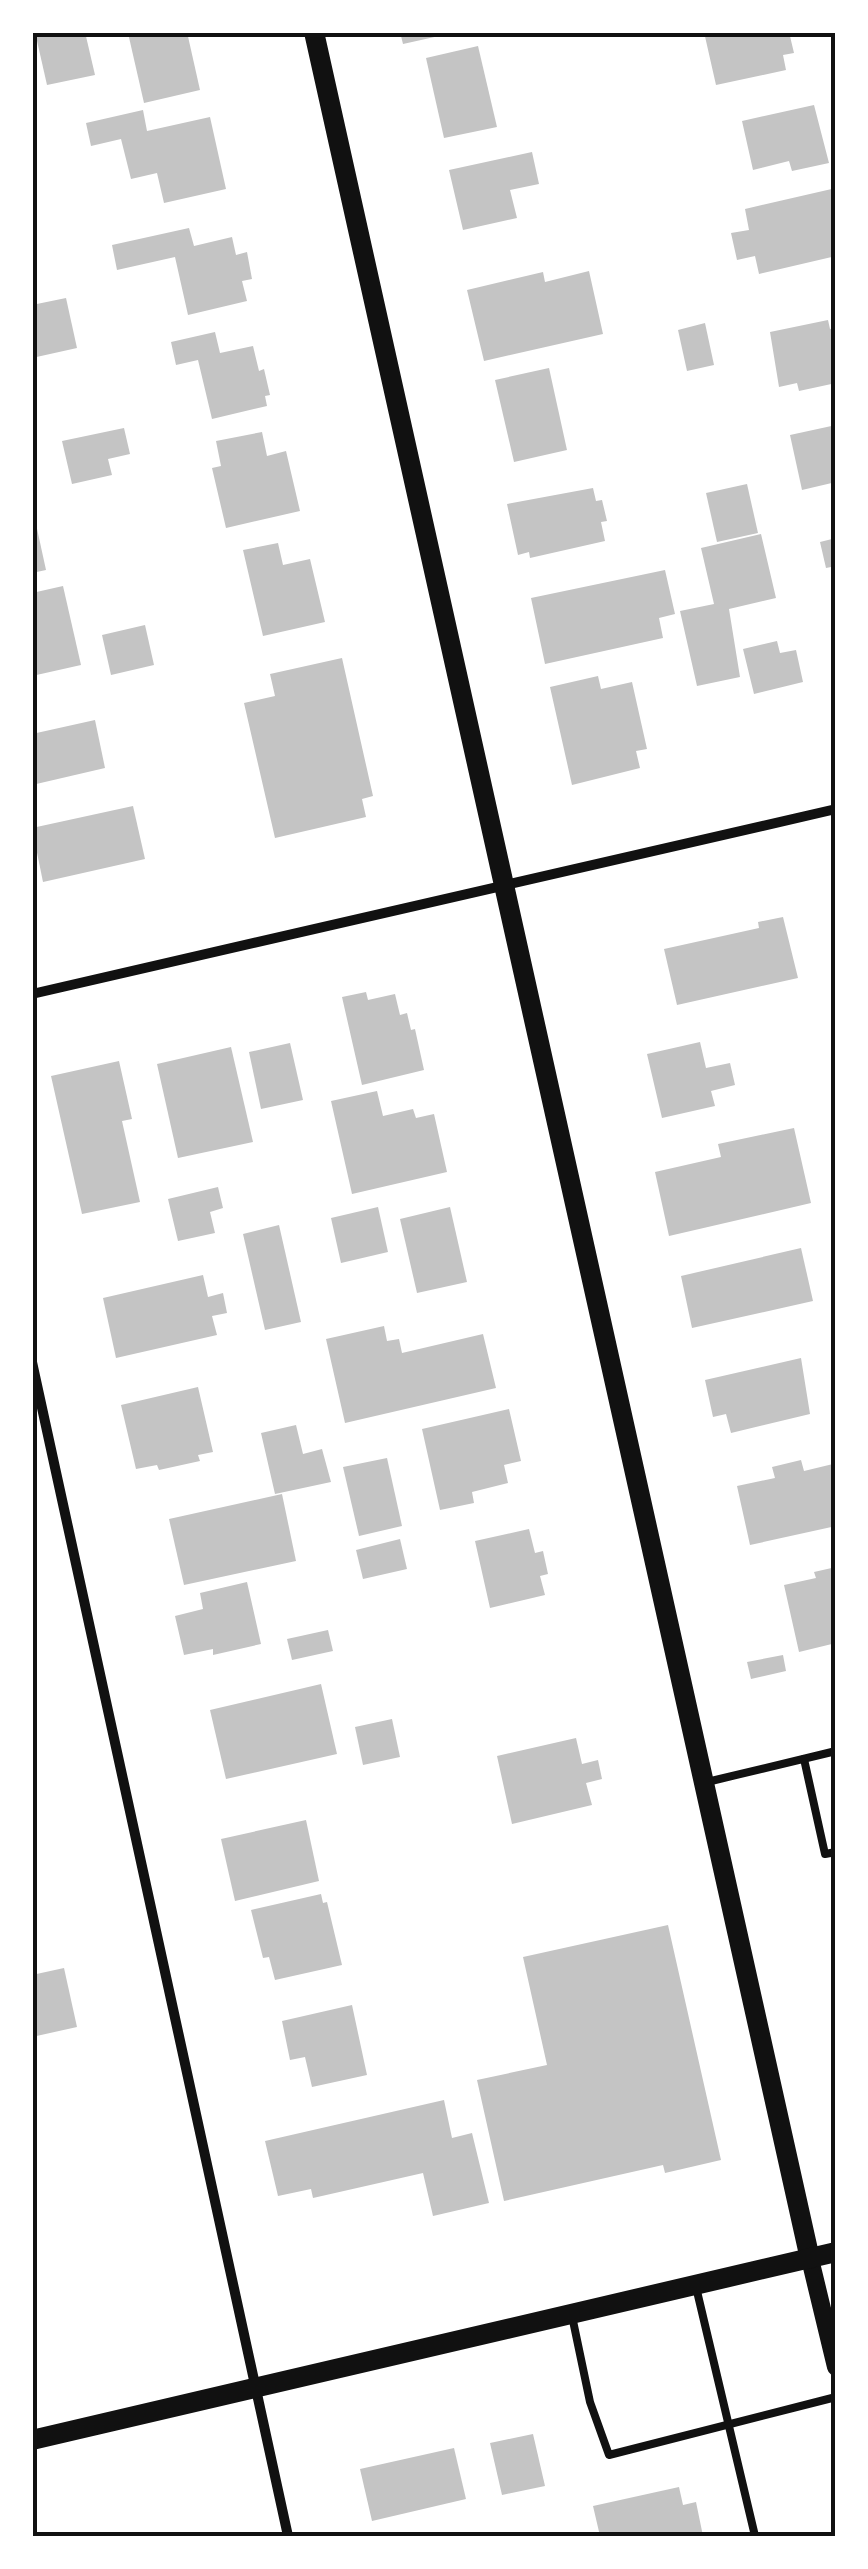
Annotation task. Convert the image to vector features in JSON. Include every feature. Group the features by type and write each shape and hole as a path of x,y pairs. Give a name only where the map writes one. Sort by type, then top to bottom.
{"main road":[{"path":"314,32 810,2259"},
{"path":"32,2440 696,2288 836,2252"}],"street":[{"path":"32,994 836,809"},
{"path":"32,1362 288,2536"},
{"path":"810,2259 836,2366"}],"lane":[{"path":"702,1783 836,1750"},
{"path":"804,1759 825,1854 836,1852"},
{"path":"696,2288 755,2536"},
{"path":"572,2316 590,2402 609,2454 836,2397"}],"building":[{"path":"35,32 85,32 95,75 47,85"},
{"path":"187,32 200,90 144,103 128,33"},
{"path":"400,32 448,32 448,34 403,44"},
{"path":"704,32 789,32 794,53 783,55 786,70 716,85"},
{"path":"478,46 497,127 444,138 426,58"},
{"path":"814,105 829,163 792,171 789,161 753,170 742,121"},
{"path":"143,110 147,131 210,117 226,189 164,203 157,173 131,179 121,139 91,146 86,123"},
{"path":"532,152 539,184 510,190 517,218 463,230 449,170"},
{"path":"836,188 836,256 759,274 755,256 737,260 731,233 749,230 745,209"},
{"path":"189,228 194,246 232,237 236,255 247,252 252,279 242,281 247,301 188,315 175,257 117,270 112,245"},
{"path":"589,271 603,334 484,361 467,290 543,272 545,282"},
{"path":"66,298 77,348 32,358 32,305"},
{"path":"828,320 830,329 836,328 836,383 799,391 797,383 779,387 770,332"},
{"path":"705,323 714,365 687,371 678,330"},
{"path":"215,332 220,353 253,346 259,371 264,369 270,395 265,396 267,406 212,419 198,360 176,365 171,342"},
{"path":"549,368 567,450 514,462 495,380"},
{"path":"836,425 836,482 802,490 790,435"},
{"path":"124,428 130,454 108,459 112,475 72,484 62,441"},
{"path":"262,432 267,456 286,451 300,511 226,528 212,468 221,466 216,441"},
{"path":"747,484 758,533 717,542 706,493"},
{"path":"593,488 596,501 602,500 607,521 601,522 605,541 530,558 529,552 518,555 507,504"},
{"path":"36,524 46,570 32,573 32,525"},
{"path":"761,534 776,598 729,609 740,677 697,686 680,611 714,604 701,548"},
{"path":"836,538 836,566 826,568 820,542"},
{"path":"278,543 283,565 310,559 325,622 263,636 243,550"},
{"path":"665,570 675,614 659,618 663,638 545,664 531,598"},
{"path":"63,586 81,665 32,676 32,593"},
{"path":"145,625 154,665 111,675 102,635"},
{"path":"777,641 780,653 796,650 803,682 754,694 743,649"},
{"path":"342,658 373,796 362,799 366,817 275,838 244,703 275,696 270,674"},
{"path":"598,676 601,689 632,682 647,749 636,751 640,768 572,785 550,687"},
{"path":"95,720 105,768 32,785 32,734"},
{"path":"133,806 145,859 43,882 32,828"},
{"path":"783,917 798,978 677,1005 664,949 759,928 758,922"},
{"path":"366,992 368,1000 395,994 400,1015 407,1013 411,1030 415,1029 424,1070 362,1085 342,997"},
{"path":"700,1042 706,1068 730,1063 735,1085 711,1091 715,1106 662,1118 647,1054"},
{"path":"290,1043 303,1100 261,1109 249,1052"},
{"path":"231,1047 253,1142 178,1158 157,1064"},
{"path":"119,1061 132,1119 122,1121 140,1202 82,1214 51,1076"},
{"path":"377,1091 383,1116 413,1109 416,1118 434,1114 447,1172 352,1194 331,1101"},
{"path":"794,1128 811,1203 669,1236 655,1172 721,1157 718,1144"},
{"path":"218,1187 223,1208 210,1212 215,1233 178,1241 168,1199"},
{"path":"378,1207 388,1252 341,1263 331,1218"},
{"path":"450,1207 467,1282 417,1293 400,1219"},
{"path":"279,1225 301,1322 265,1330 243,1234"},
{"path":"801,1248 813,1301 692,1328 681,1276"},
{"path":"203,1275 208,1297 223,1293 227,1313 212,1316 217,1335 116,1358 103,1298"},
{"path":"384,1326 387,1341 399,1339 402,1353 483,1334 496,1388 345,1423 326,1339"},
{"path":"801,1358 810,1414 731,1433 726,1414 713,1417 705,1380"},
{"path":"198,1387 213,1452 198,1455 200,1461 159,1470 157,1465 136,1469 121,1405"},
{"path":"509,1409 521,1461 504,1465 508,1483 472,1492 474,1503 440,1510 422,1429"},
{"path":"296,1425 303,1454 322,1449 331,1482 275,1494 261,1433"},
{"path":"387,1458 402,1526 359,1536 343,1467"},
{"path":"801,1460 804,1471 833,1464 836,1526 750,1545 737,1486 775,1478 772,1467"},
{"path":"282,1494 296,1561 184,1585 169,1519"},
{"path":"529,1529 535,1553 543,1551 548,1574 540,1576 545,1595 490,1608 475,1541"},
{"path":"400,1539 407,1569 363,1579 356,1550"},
{"path":"836,1567 836,1643 799,1652 784,1585 816,1578 814,1572"},
{"path":"247,1582 261,1644 213,1655 213,1649 184,1655 175,1616 203,1609 200,1593"},
{"path":"328,1630 333,1651 292,1660 287,1639"},
{"path":"783,1655 786,1671 751,1679 747,1662"},
{"path":"321,1684 337,1754 226,1779 210,1710"},
{"path":"392,1719 400,1757 363,1765 355,1727"},
{"path":"576,1738 582,1764 598,1760 602,1779 586,1783 592,1805 512,1824 497,1756"},
{"path":"306,1820 319,1881 235,1901 221,1839"},
{"path":"321,1894 323,1903 327,1902 342,1965 275,1980 269,1957 263,1958 251,1910"},
{"path":"668,1925 721,2160 665,2173 663,2165 504,2201 477,2080 547,2065 523,1957"},
{"path":"64,1968 77,2027 32,2037 32,1975"},
{"path":"352,2005 367,2075 312,2087 305,2057 290,2060 282,2021"},
{"path":"444,2100 452,2138 472,2133 489,2203 433,2216 423,2173 313,2198 311,2189 278,2196 265,2141"},
{"path":"533,2434 545,2486 502,2495 490,2443"},
{"path":"454,2448 466,2499 372,2521 360,2469"},
{"path":"679,2487 683,2505 696,2502 703,2536 600,2536 593,2506"}]}
